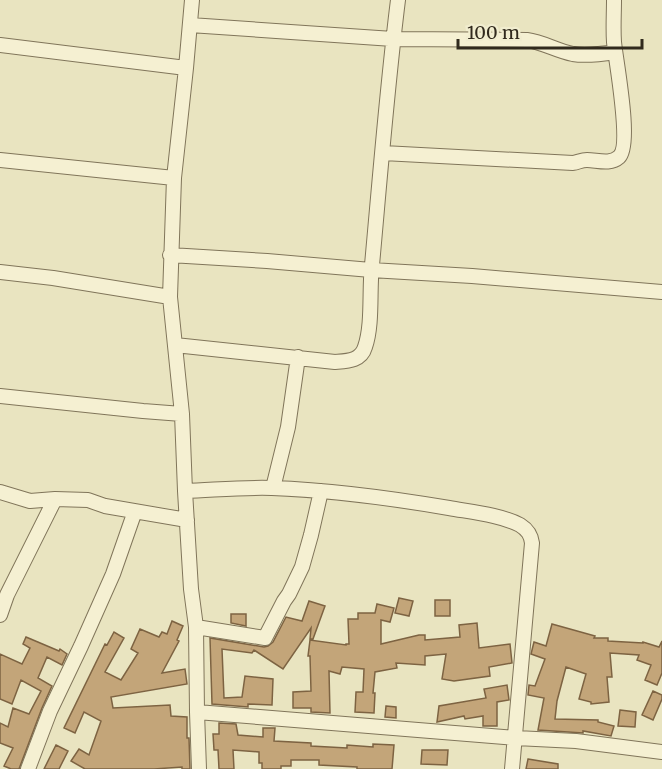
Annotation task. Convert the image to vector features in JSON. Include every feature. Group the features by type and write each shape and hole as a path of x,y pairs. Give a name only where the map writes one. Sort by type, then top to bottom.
{"street":[{"path":"192,0 174,178 170,297 182,414 191,589 196,627 199,769"},
{"path":"175,345 335,362 359,358 365,349 398,0"},
{"path":"383,153 573,163 585,160 601,162 617,159 621,156 624,131 621,85 614,40 614,0"},
{"path":"190,25 393,39 527,40 573,54 615,52"},
{"path":"0,45 186,68"},
{"path":"0,160 174,178"},
{"path":"170,255 662,292"},
{"path":"0,272 170,297"},
{"path":"273,488 288,427 298,357"},
{"path":"0,396 182,414"},
{"path":"185,491 273,488 321,491 407,501 478,513 521,526 531,535 532,543 512,769"},
{"path":"196,627 265,638 302,567 321,491"},
{"path":"0,492 30,501 55,498 88,500 105,506 187,520"},
{"path":"0,615 7,595 55,498"},
{"path":"28,769 50,711 113,574 135,511"},
{"path":"197,712 576,741 662,752"}],"building":[{"path":"399,598 413,601 409,616 395,613"},
{"path":"435,600 450,600 450,616 435,616"},
{"path":"309,601 325,606 313,639 310,639 311,628 283,669 254,650 252,653 222,649 224,698 242,697 245,676 273,679 272,705 248,704 248,707 212,704 210,638 268,646 273,642 286,617 302,621"},
{"path":"377,604 394,608 390,622 381,620 381,644 419,635 425,635 425,640 460,637 459,625 477,623 479,648 510,644 512,663 489,667 490,676 454,681 442,679 446,654 425,656 425,665 396,663 397,668 375,672 374,713 355,712 356,692 363,692 364,669 342,667 340,674 329,671 330,713 311,712 311,708 293,708 293,692 311,691 310,656 308,656 310,640 349,644 348,619 358,619 358,613 375,613"},
{"path":"231,614 246,614 246,626 231,623"},
{"path":"172,621 183,626 177,640 179,641 162,673 185,669 187,684 111,697 113,708 170,705 171,716 187,717 190,769 182,769 182,767 85,769 71,761 79,749 89,755 101,721 84,712 75,733 64,728 105,644 107,645 114,632 124,638 105,672 121,680 138,653 131,649 140,629 159,637 162,632 167,634"},
{"path":"552,624 595,636 594,638 608,638 608,641 643,642 659,647 662,641 662,673 657,685 645,680 651,665 637,660 639,655 610,653 612,677 607,677 609,702 591,704 591,702 579,699 586,674 566,667 555,719 598,720 598,722 614,726 611,736 583,731 583,733 538,730 544,698 528,695 529,685 535,686 545,659 531,654 534,642 546,646"},
{"path":"26,637 59,651 60,649 67,654 62,665 47,657 38,678 52,686 19,769 11,769 4,766 13,748 0,743 0,723 8,727 13,708 29,714 41,691 21,680 12,704 0,699 0,654 22,664 30,648 23,644"},
{"path":"507,685 509,700 497,702 497,726 483,726 483,716 465,719 464,716 437,722 439,706 486,698 484,689"},
{"path":"653,691 662,695 662,699 653,720 642,715"},
{"path":"386,706 396,707 396,718 385,717"},
{"path":"620,710 636,712 635,727 618,726"},
{"path":"219,723 236,724 238,735 263,737 263,728 275,728 274,741 311,743 311,746 347,748 347,745 373,747 373,744 394,745 392,769 357,769 357,767 319,765 319,760 291,760 291,766 281,766 281,769 262,769 262,763 259,763 259,752 233,750 234,769 219,769 218,750 214,750 213,734 219,734"},
{"path":"56,745 68,751 59,769 44,769"},
{"path":"422,750 448,750 447,765 421,764"},
{"path":"528,759 558,764 558,769 526,769"}]}
